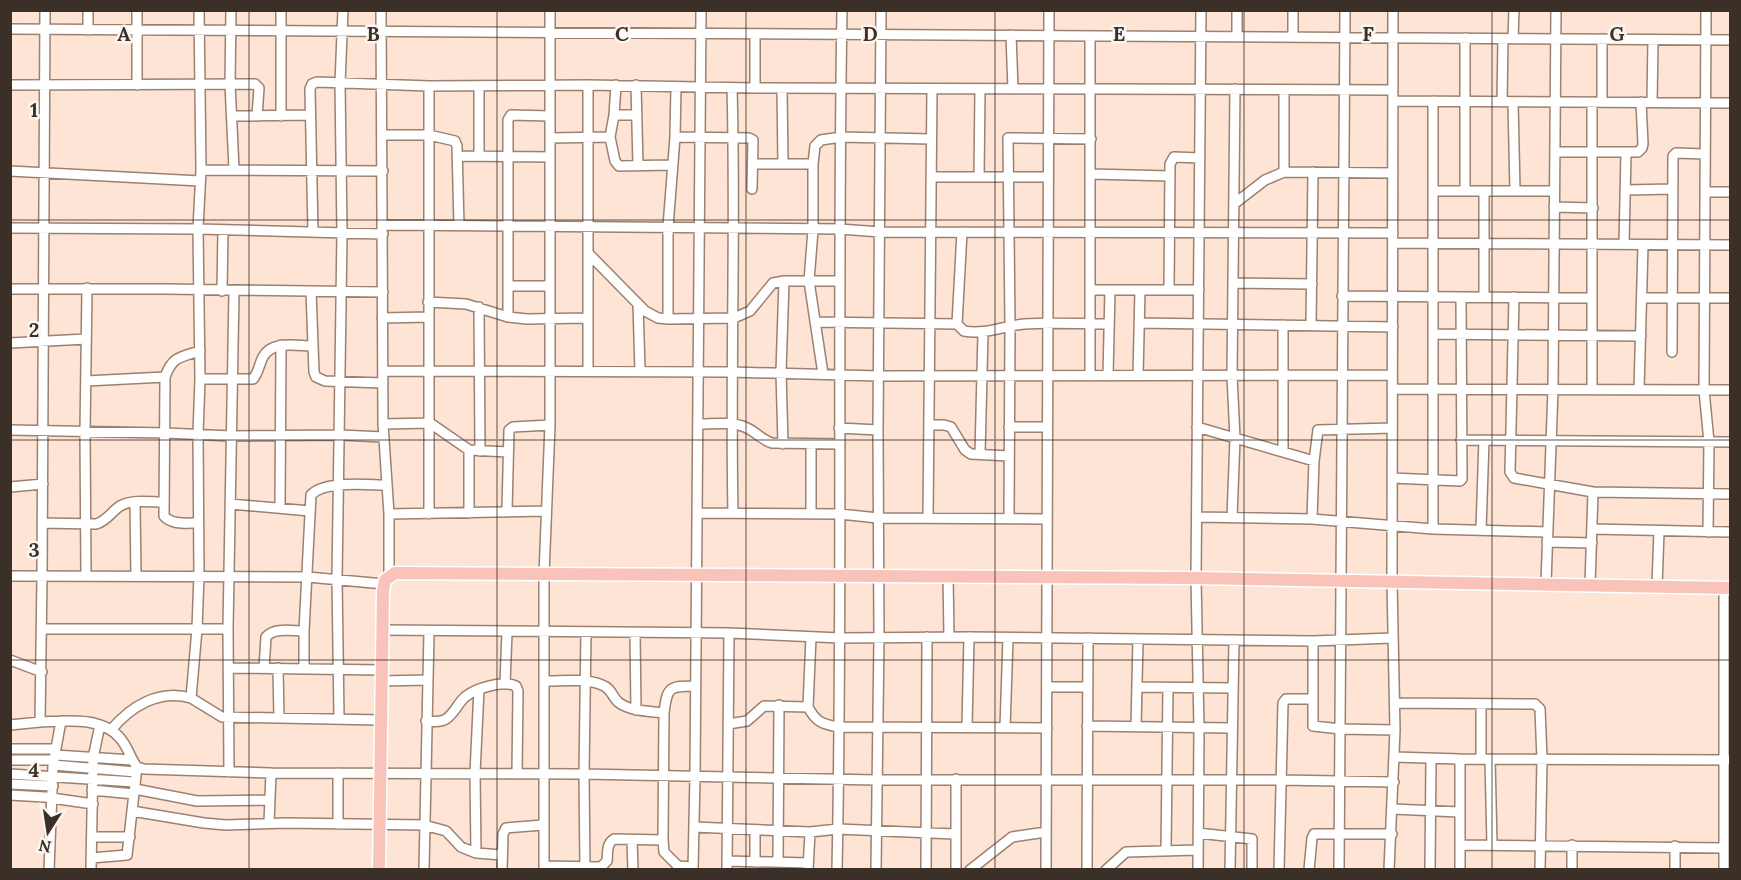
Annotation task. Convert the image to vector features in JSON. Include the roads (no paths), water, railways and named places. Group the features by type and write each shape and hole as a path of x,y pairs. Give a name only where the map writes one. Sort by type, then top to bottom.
{"main road":[{"path":"379,870 382,630 386,580 403,572 948,575 1546,583 1727,588"}],"street":[{"path":"40,722 45,10"},
{"path":"88,10 88,30"},
{"path":"137,10 137,86"},
{"path":"190,699 197,629 199,575 198,229 201,170 199,10"},
{"path":"231,10 230,84 234,169"},
{"path":"281,10 281,116"},
{"path":"339,718 337,669 342,292 340,83 343,10"},
{"path":"10,576 199,575 386,580 389,514 383,437 381,10"},
{"path":"550,10 550,425 544,574 544,868 585,868 604,865 607,861 610,842 614,839 663,840"},
{"path":"695,686 676,686 669,690 666,695 664,713 664,852 674,863 693,868 700,320 701,10"},
{"path":"837,870 842,10"},
{"path":"876,870 881,10"},
{"path":"1046,870 1049,10"},
{"path":"1198,870 1199,728 1196,578 1202,10"},
{"path":"1237,10 1237,36"},
{"path":"1293,10 1293,37"},
{"path":"1339,870 1345,10"},
{"path":"1389,870 1395,730 1392,638 1394,10"},
{"path":"1502,102 1508,39 1514,10"},
{"path":"1546,583 1554,297 1556,10"},
{"path":"1706,10 1704,390 1708,442 1708,532"},
{"path":"10,29 1731,40"},
{"path":"755,33 755,88"},
{"path":"1011,35 1012,89"},
{"path":"1090,36 1090,375"},
{"path":"1465,38 1465,191"},
{"path":"1592,390 1592,152 1602,39"},
{"path":"1652,102 1653,40"},
{"path":"313,232 310,115 312,84 317,82 429,86 636,85 782,89 1393,90"},
{"path":"10,85 258,85 257,116"},
{"path":"588,85 588,371"},
{"path":"616,85 610,137 616,165 671,165"},
{"path":"636,85 638,166"},
{"path":"429,86 429,514"},
{"path":"479,86 479,156"},
{"path":"668,319 668,227 671,165 675,137 676,87"},
{"path":"732,88 733,513"},
{"path":"782,89 783,164"},
{"path":"928,518 932,89"},
{"path":"979,177 980,89"},
{"path":"1232,518 1235,438 1232,376 1235,89"},
{"path":"1284,90 1284,172"},
{"path":"1393,101 1731,103"},
{"path":"1433,529 1434,101"},
{"path":"1513,102 1515,191"},
{"path":"1555,152 1638,152 1642,148 1641,102"},
{"path":"233,116 310,115"},
{"path":"508,317 509,117 511,115 550,116"},
{"path":"614,115 637,115"},
{"path":"382,135 429,135 455,141 459,226"},
{"path":"550,138 610,137"},
{"path":"675,137 753,140 752,189"},
{"path":"823,374 809,281 815,146 818,142 841,137 931,139"},
{"path":"1009,518 1008,138 1091,139"},
{"path":"1624,244 1626,152"},
{"path":"1672,352 1675,154 1705,154"},
{"path":"457,156 550,157"},
{"path":"1168,290 1170,164 1174,157 1200,158"},
{"path":"753,164 813,164"},
{"path":"201,170 382,171"},
{"path":"10,171 200,180"},
{"path":"1234,204 1265,180 1284,172 1393,173"},
{"path":"1311,326 1313,172"},
{"path":"1091,174 1170,176"},
{"path":"931,177 1048,177"},
{"path":"1625,190 1673,189"},
{"path":"1433,191 1554,191"},
{"path":"1484,191 1484,297"},
{"path":"1705,192 1731,192"},
{"path":"1554,207 1593,208"},
{"path":"10,228 198,229 342,233 428,225 840,229 880,232 1342,233 1433,244 1731,245"},
{"path":"222,291 223,230"},
{"path":"957,324 962,232"},
{"path":"1639,390 1643,244"},
{"path":"588,253 651,315 668,319 734,318 750,311 773,283 840,281"},
{"path":"783,444 781,372 784,281"},
{"path":"1233,283 1312,284"},
{"path":"508,286 550,286"},
{"path":"86,576 87,288"},
{"path":"10,289 383,292"},
{"path":"1091,290 1199,290"},
{"path":"1108,376 1110,290"},
{"path":"1138,376 1140,290"},
{"path":"229,772 228,629 234,291"},
{"path":"312,291 316,377 325,381 383,383"},
{"path":"1342,296 1592,298"},
{"path":"1392,478 1461,481 1461,297"},
{"path":"1514,297 1511,476 1593,492 1731,494"},
{"path":"1642,298 1731,298"},
{"path":"428,302 479,307 508,317 588,318"},
{"path":"638,304 640,371"},
{"path":"479,307 480,452"},
{"path":"382,318 428,317"},
{"path":"815,322 957,324 964,331 983,333 1010,325 1109,324"},
{"path":"1140,323 1393,327"},
{"path":"1283,325 1283,452"},
{"path":"980,454 983,333"},
{"path":"1433,334 1641,336"},
{"path":"10,343 86,339"},
{"path":"280,507 281,345"},
{"path":"200,379 253,379 264,354 273,347 313,346"},
{"path":"198,523 175,523 164,516 165,377 172,362 179,357 200,351"},
{"path":"383,370 781,372 879,376 1392,375"},
{"path":"86,381 165,377"},
{"path":"1392,388 1731,390"},
{"path":"383,424 430,423 469,450 508,452"},
{"path":"698,424 731,424 746,427 766,441 783,444 840,444"},
{"path":"507,511 508,435 513,427 550,425"},
{"path":"929,425 951,427 965,450 971,454 1009,456"},
{"path":"1010,427 1047,427"},
{"path":"1197,427 1314,461"},
{"path":"839,428 878,430"},
{"path":"1312,519 1314,461 1318,430 1392,428"},
{"path":"10,430 231,436 383,437"},
{"path":"1461,440 1731,442"},
{"path":"1481,530 1484,440"},
{"path":"811,514 812,444"},
{"path":"469,450 469,513"},
{"path":"10,487 42,484"},
{"path":"304,668 311,495 314,491 340,485 387,485"},
{"path":"1590,585 1593,492"},
{"path":"42,523 102,522 119,506 135,502 164,502"},
{"path":"135,502 136,576"},
{"path":"230,504 310,510"},
{"path":"389,514 546,511"},
{"path":"698,513 840,514 878,518 1047,519"},
{"path":"1197,517 1312,519 1392,527 1481,530 1592,543"},
{"path":"1592,529 1731,532"},
{"path":"1657,586 1659,531"},
{"path":"948,575 949,636"},
{"path":"1724,870 1728,760 1727,588"},
{"path":"42,629 228,629"},
{"path":"382,630 729,633 840,638 949,636 1341,641 1392,638"},
{"path":"264,668 266,637 269,633 304,631"},
{"path":"424,870 429,632"},
{"path":"505,684 507,632"},
{"path":"585,868 586,632"},
{"path":"635,633 636,710"},
{"path":"729,633 727,865 778,862 808,866 810,832"},
{"path":"811,637 808,707 813,717 819,721 838,727 1047,728"},
{"path":"926,870 927,637"},
{"path":"967,727 969,637"},
{"path":"1005,728 1008,638"},
{"path":"1087,870 1088,638"},
{"path":"1136,727 1138,639"},
{"path":"1230,870 1234,640"},
{"path":"1312,641 1313,726 1395,730"},
{"path":"10,660 42,672"},
{"path":"228,668 337,669 427,680"},
{"path":"278,668 279,718"},
{"path":"545,681 586,681 603,685 610,689 617,701 636,710 664,713"},
{"path":"426,721 446,719 465,696 479,689 505,684 516,686 518,691 517,773"},
{"path":"1047,687 1088,687"},
{"path":"1137,687 1232,688"},
{"path":"1166,850 1168,688"},
{"path":"476,853 479,689"},
{"path":"111,730 131,710 150,700 179,695 222,717 229,718 380,720"},
{"path":"1279,870 1284,700 1312,699"},
{"path":"1395,703 1538,705 1542,759 1540,870"},
{"path":"778,862 779,705"},
{"path":"1481,705 1492,844"},
{"path":"728,724 747,722 764,706 808,707"},
{"path":"10,725 77,720 111,730 124,744 135,766 128,853 125,856 91,858"},
{"path":"49,870 54,758 60,721"},
{"path":"91,870 93,758 100,725"},
{"path":"1087,726 1231,728"},
{"path":"10,749 54,758 135,788 196,801 270,800"},
{"path":"1394,757 1728,760"},
{"path":"10,760 93,758 144,769 271,773 425,772 727,775 876,780 1087,779 1394,782"},
{"path":"1430,870 1431,759"},
{"path":"1460,759 1460,870"},
{"path":"10,784 53,781 135,766"},
{"path":"269,823 271,773"},
{"path":"338,773 338,824"},
{"path":"10,774 53,781"},
{"path":"956,780 956,870"},
{"path":"93,790 135,788"},
{"path":"10,795 93,804"},
{"path":"1393,809 1459,812"},
{"path":"132,811 204,823 424,825 446,831 460,847 476,853 502,855"},
{"path":"502,870 503,834 506,828 543,825"},
{"path":"694,827 810,832 838,829 955,834"},
{"path":"754,862 756,830"},
{"path":"970,870 1012,837 1046,832"},
{"path":"1198,833 1252,839 1252,870"},
{"path":"1309,870 1312,836 1392,834"},
{"path":"92,837 130,837"},
{"path":"632,840 633,870"},
{"path":"1460,845 1724,848"},
{"path":"1572,845 1572,870"},
{"path":"1675,846 1675,870"},
{"path":"1106,870 1126,852 1198,850"}]}
